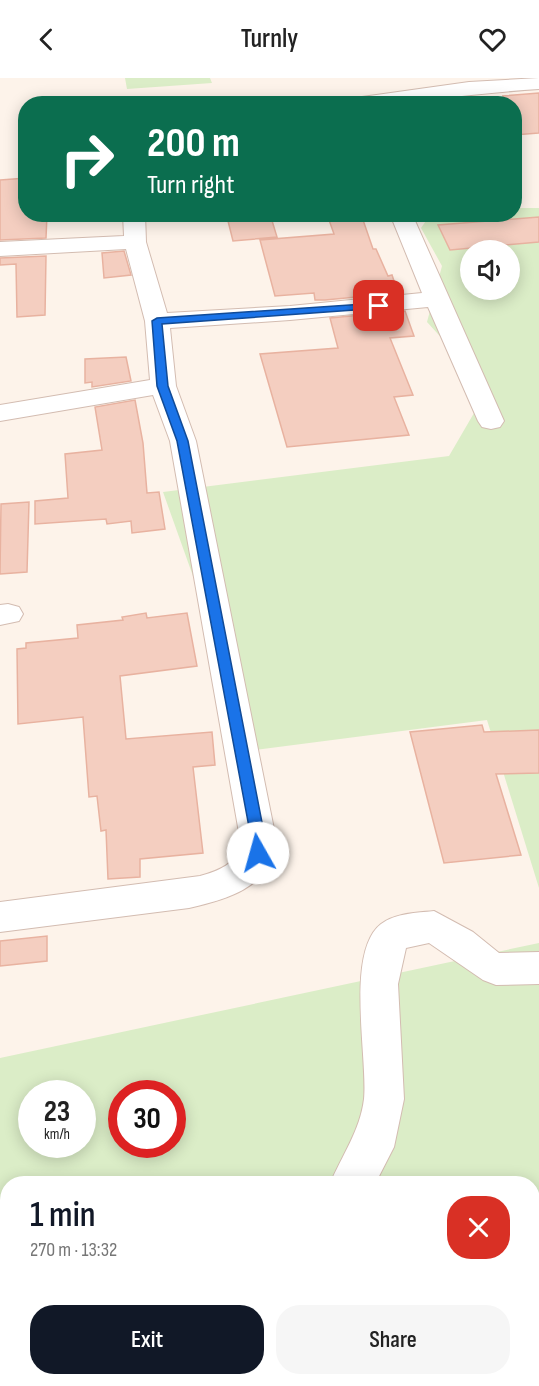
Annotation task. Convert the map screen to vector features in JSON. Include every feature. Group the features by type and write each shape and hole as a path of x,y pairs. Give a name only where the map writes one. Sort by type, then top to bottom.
{"street":[{"path":"376,96 539,83"},
{"path":"404,222 491,421"},
{"path":"0,249 134,228 157,321 163,386 183,441 259,843 258,853 245,870 218,887 189,893 0,917"},
{"path":"157,321 290,313 436,299"},
{"path":"0,413 163,386"},
{"path":"356,1176 373,1147 384,1099 378,984 387,947 392,937 403,930 434,927 495,969 539,968"}],"green space":[{"path":"125,78 210,78 212,83 127,89"},
{"path":"522,208 539,208 539,888 487,720 255,750 163,492 449,456 488,389 427,322 442,266 421,228 425,222 522,222"},
{"path":"539,943 539,1176 0,1176 0,1058"}],"building":[{"path":"539,93 539,133 522,134 522,96 503,96"},
{"path":"18,179 18,222 47,222 46,238 0,240 0,180"},
{"path":"539,217 539,242 520,244 520,240 460,240 460,249 450,250 438,225 476,222 522,222 522,218"},
{"path":"228,222 272,222 277,237 233,241"},
{"path":"330,222 364,222 373,249 376,249 388,276 392,275 398,293 325,300 315,300 314,293 275,296 260,240 334,234"},
{"path":"124,251 131,275 104,278 102,253"},
{"path":"46,256 45,315 17,317 16,264 0,265 0,258"},
{"path":"405,311 414,336 390,338 413,395 394,397 409,435 287,447 260,354 338,348 330,318"},
{"path":"126,357 131,381 92,387 92,382 85,383 85,359"},
{"path":"135,400 143,443 147,493 159,492 165,529 132,533 131,521 107,524 106,519 35,524 35,501 68,498 65,454 102,450 95,407"},
{"path":"29,502 27,572 0,574 1,504"},
{"path":"146,613 147,618 187,613 197,666 120,676 126,739 212,732 215,765 193,767 203,853 140,859 140,877 108,879 106,830 101,831 97,796 89,797 83,717 18,724 17,649 26,648 26,643 78,638 77,625 123,620 122,617"},
{"path":"482,725 484,732 539,730 539,773 496,774 521,855 444,863 410,732"},
{"path":"47,936 47,961 0,966 0,941"}],"route":[{"path":"258,853 259,843 242,764 183,441 163,386 157,321 379,306"}]}
